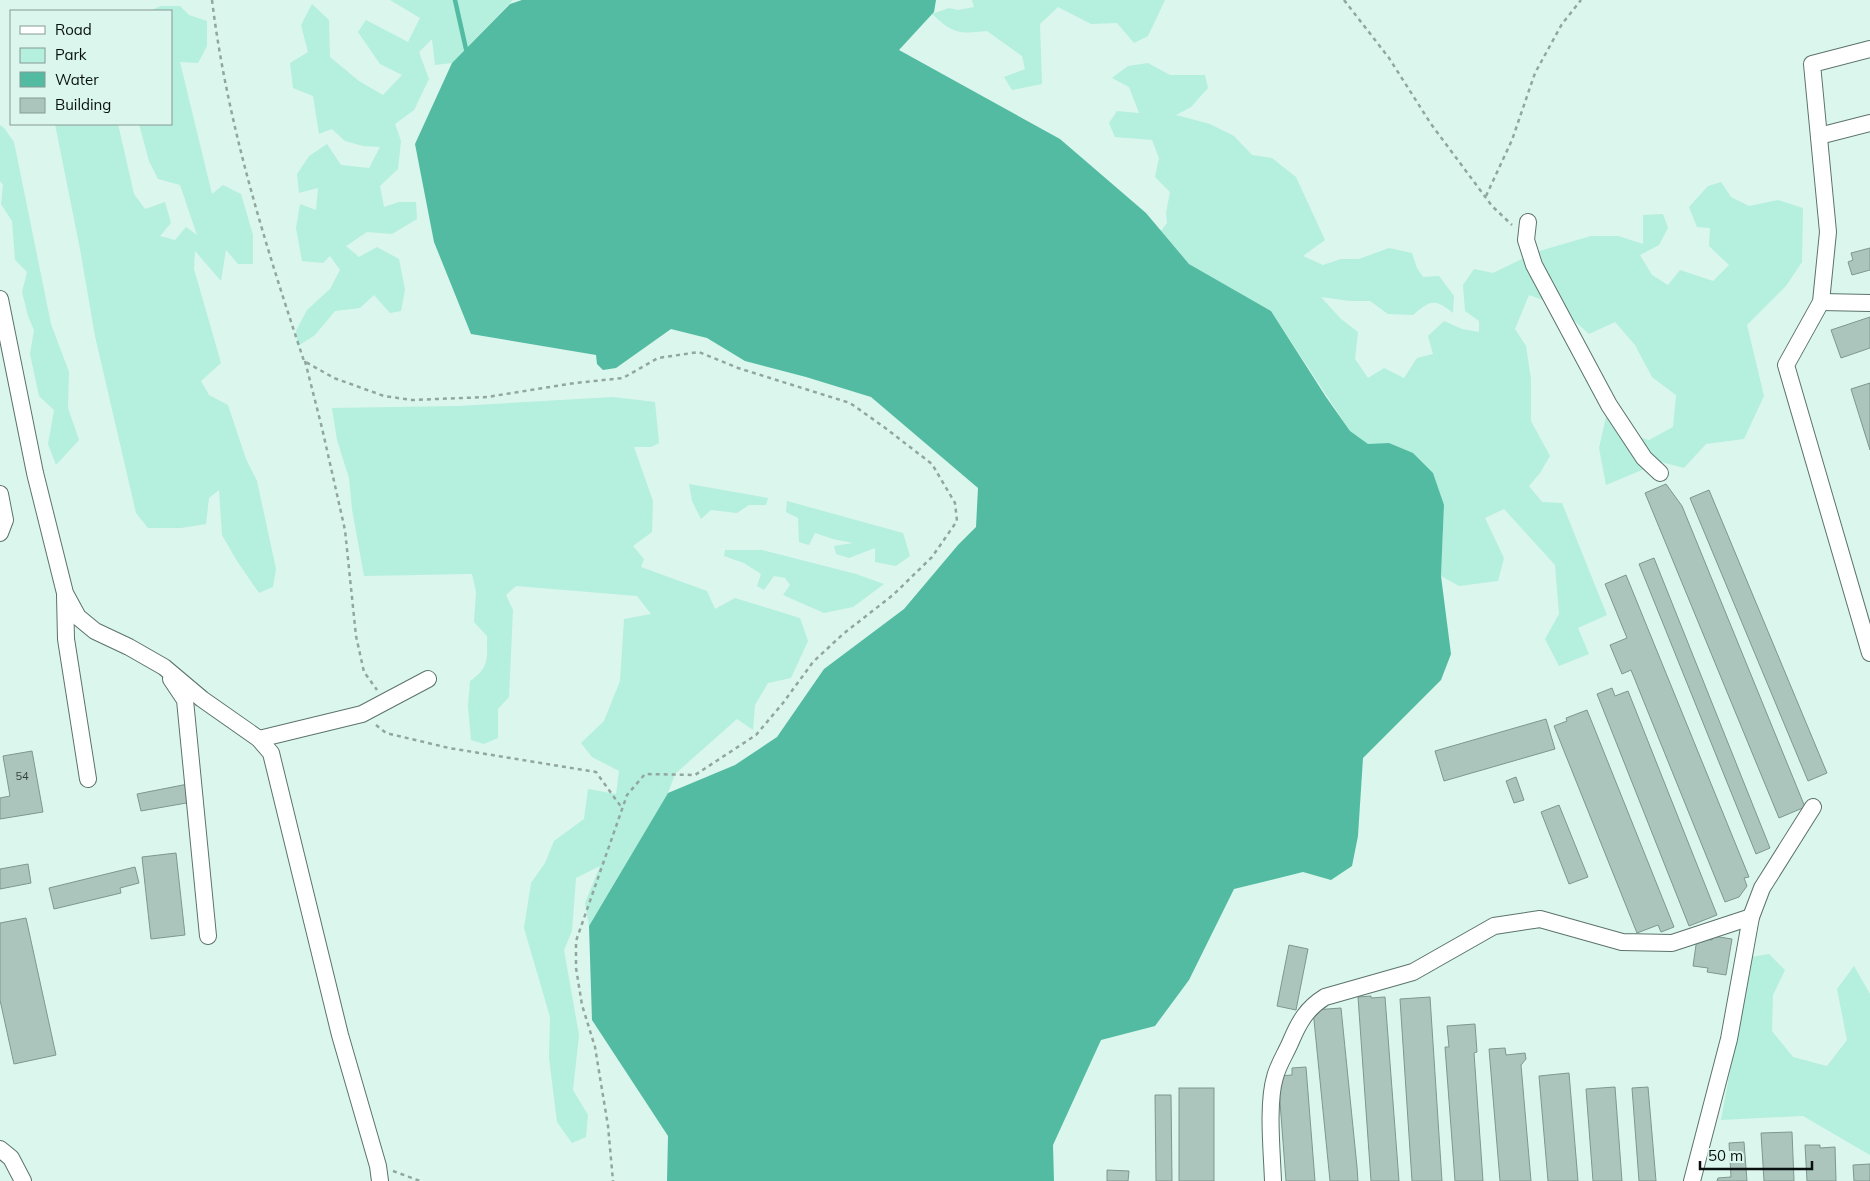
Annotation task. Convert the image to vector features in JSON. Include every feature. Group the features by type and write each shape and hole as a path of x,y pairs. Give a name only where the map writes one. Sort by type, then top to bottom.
{"street":[{"path":"1870,49 1812,64 1828,232 1821,302 1786,365 1870,653"},
{"path":"1820,136 1870,123"},
{"path":"1528,222 1526,238 1534,266 1609,405 1644,458 1660,473"},
{"path":"0,299 35,473 65,593 66,639 88,778"},
{"path":"1821,302 1870,303"},
{"path":"0,494 5,520 0,532"},
{"path":"65,593 78,617 95,631 164,666 202,699 260,739 270,753 340,1035 379,1173"},
{"path":"164,666 185,700 208,936"},
{"path":"260,739 362,714 428,679"},
{"path":"1692,1181 1729,1039 1751,917 1762,888 1813,807"},
{"path":"1273,1181 1272,1106 1275,1076 1303,1018 1313,1004 1325,996 1413,972 1494,926 1540,919 1622,942 1672,943 1751,917"},
{"path":"0,1148 11,1158 23,1181"}],"path":[{"path":"212,0 226,85 242,154 282,294 305,361 322,428 345,530 356,636 364,672 385,702"},
{"path":"1344,0 1389,58 1431,124 1492,206 1526,238"},
{"path":"1486,196 1512,140 1535,73 1562,24 1581,0"},
{"path":"305,361 334,378 384,396 412,400 487,396 623,378 658,358 698,352 782,383 850,403 932,464 955,503 957,521 932,557 893,596 843,634 813,662 783,703 756,735 694,775 645,774 627,795 576,941 576,968 582,1005 595,1047 608,1126 613,1181"},
{"path":"362,714 386,733 407,739 449,748 596,772 622,808"},
{"path":"379,1173 420,1181"}],"green space":[{"path":"390,0 513,0 452,63 435,65 432,39 419,52 429,79 414,110 395,124 401,141 398,169 380,186 384,207 399,202 416,202 417,219 392,234 367,232 346,246 359,257 377,247 399,259 405,290 401,311 390,313 374,295 360,308 335,311 315,335 298,346 296,331 307,310 330,289 340,270 330,256 323,263 302,261 296,228 300,204 316,210 318,188 299,193 297,174 309,156 327,144 341,165 369,168 380,147 363,146 345,141 332,129 319,134 313,96 293,88 290,63 308,52 301,25 312,4 329,20 330,57 359,81 383,95 402,75 380,64 358,32 366,20 408,42 420,18"},
{"path":"972,0 1165,0 1148,36 1134,43 1117,23 1091,24 1058,7 1040,24 1042,84 1012,90 1004,77 1025,69 1022,56 987,31 957,31 946,26 932,14 949,8 958,10 974,7"},
{"path":"161,6 180,6 189,15 207,21 207,46 198,63 180,62 212,194 223,185 241,194 253,235 253,264 238,264 226,250 221,281 195,251 194,269 221,363 201,381 209,395 228,405 246,459 257,481 276,569 273,587 259,593 222,535 219,490 209,498 206,524 181,528 148,528 136,513 95,336 55,125 118,125 134,194 145,209 165,202 171,223 160,236 175,240 186,227 197,235 180,185 158,179 149,161 139,125 172,125 172,10 151,10"},
{"path":"1148,63 1170,75 1205,75 1208,88 1191,107 1176,115 1210,124 1234,136 1252,155 1272,158 1296,177 1325,240 1303,256 1323,265 1341,259 1359,259 1389,248 1412,253 1417,268 1423,277 1439,276 1454,296 1453,313 1442,305 1433,303 1424,306 1413,315 1388,314 1370,301 1350,301 1321,297 1341,319 1358,332 1355,359 1368,378 1384,368 1404,378 1417,358 1433,354 1428,336 1444,321 1462,329 1479,332 1479,321 1465,311 1463,285 1474,269 1493,273 1536,252 1591,236 1618,236 1643,244 1643,215 1663,214 1668,228 1659,245 1640,255 1652,275 1668,285 1680,270 1713,281 1729,265 1709,246 1710,228 1697,227 1689,207 1708,186 1721,182 1731,197 1749,206 1778,200 1803,208 1802,262 1786,286 1747,325 1764,396 1744,439 1706,444 1684,468 1661,462 1606,485 1599,448 1606,417 1627,434 1649,440 1673,427 1676,395 1652,377 1635,345 1615,322 1589,334 1557,305 1529,295 1515,329 1526,346 1531,379 1531,421 1550,456 1540,473 1529,486 1542,502 1562,503 1607,615 1578,628 1589,654 1559,666 1545,639 1559,614 1555,565 1504,509 1485,518 1504,558 1498,581 1459,586 1441,576 1444,505 1389,443 1368,445 1350,431 1271,311 1189,264 1161,231 1167,223 1166,213 1170,192 1155,177 1159,158 1152,140 1115,137 1109,123 1117,111 1139,113 1129,87 1112,78 1128,66"},
{"path":"0,125 14,142 51,324 69,372 68,408 79,440 56,465 48,444 54,410 39,396 30,354 34,330 28,316 22,292 27,272 15,260 12,221 1,204 3,185 0,181"},
{"path":"613,397 655,402 659,443 651,447 634,447 653,501 652,532 633,546 644,559 641,567 707,591 715,609 735,598 800,618 808,641 791,678 768,683 755,705 753,730 737,719 675,774 668,793 589,926 585,903 600,866 576,878 572,931 564,950 579,1035 573,1090 588,1115 586,1137 572,1143 557,1122 549,1058 550,1017 524,928 531,883 545,863 554,841 584,819 588,789 616,794 619,771 592,757 581,743 604,721 620,681 624,619 651,614 637,596 516,586 506,595 513,610 509,697 498,709 498,738 484,744 471,740 468,706 470,681 484,666 487,650 487,636 474,622 476,592 472,574 364,576 352,509 349,478 337,440 332,408 458,406"},
{"path":"689,484 768,498 766,505 749,505 737,513 711,510 701,519 692,501"},
{"path":"787,501 903,533 910,556 896,566 875,562 875,548 849,558 836,554 834,546 853,543 815,533 809,545 799,542 798,518 786,512"},
{"path":"725,550 762,550 856,574 884,584 853,607 824,613 783,595 790,585 785,578 774,576 764,590 757,586 761,574 744,563 724,556"},
{"path":"1769,954 1785,970 1773,995 1772,1031 1793,1057 1827,1066 1847,1040 1837,989 1854,966 1870,994 1870,1155 1803,1116 1721,1120 1751,957"}],"water":[{"path":"522,0 936,0 934,12 899,50 1060,139 1146,213 1189,264 1271,311 1350,431 1368,444 1389,443 1413,453 1433,473 1444,505 1441,576 1451,654 1441,680 1363,758 1358,836 1352,866 1331,880 1303,872 1234,889 1189,980 1155,1026 1101,1040 1053,1145 1054,1181 667,1181 668,1136 592,1020 589,926 668,793 735,765 777,737 824,669 904,609 958,545 976,527 978,488 871,397 745,361 707,338 671,329 616,368 603,370 597,364 596,355 471,334 434,242 415,144 452,63 510,4"}],"building":[{"path":"1870,248 1870,270 1852,275 1848,262 1853,260 1851,253"},
{"path":"1870,317 1870,348 1841,358 1831,330"},
{"path":"1870,383 1870,450 1851,389"},
{"path":"1666,484 1682,506 1805,807 1779,818 1645,493"},
{"path":"1709,490 1827,773 1808,781 1690,498"},
{"path":"1654,558 1770,848 1756,854 1639,564"},
{"path":"1626,575 1749,877 1744,878 1747,886 1739,897 1725,902 1631,670 1622,674 1610,645 1627,638 1605,584"},
{"path":"1612,688 1615,696 1628,691 1717,915 1689,926 1597,694"},
{"path":"1587,710 1674,927 1661,932 1658,925 1637,933 1554,726 1567,721 1566,718"},
{"path":"1546,719 1555,749 1444,781 1435,751"},
{"path":"32,751 43,812 0,819 0,798 10,796 3,756"},
{"path":"1516,777 1524,800 1514,803 1506,781"},
{"path":"188,784 192,802 141,811 137,794"},
{"path":"1559,805 1588,877 1569,884 1541,812"},
{"path":"176,853 185,935 151,939 142,857"},
{"path":"28,864 31,883 0,889 0,869"},
{"path":"135,867 139,883 120,888 121,893 54,909 49,888"},
{"path":"26,918 56,1055 14,1064 0,1000 0,923"},
{"path":"1713,936 1732,939 1726,975 1707,972 1708,968 1693,966 1697,938 1712,940"},
{"path":"1289,945 1308,949 1296,1010 1277,1006"},
{"path":"1371,996 1371,998 1385,997 1399,1181 1371,1181 1358,997"},
{"path":"1430,997 1442,1181 1412,1181 1400,999"},
{"path":"1341,1008 1358,1181 1330,1181 1313,1010"},
{"path":"1475,1024 1477,1052 1474,1053 1483,1181 1455,1181 1445,1047 1449,1047 1447,1026"},
{"path":"1505,1048 1506,1055 1525,1053 1526,1059 1521,1065 1531,1181 1500,1181 1489,1049"},
{"path":"1306,1067 1315,1181 1286,1181 1278,1076 1292,1075 1292,1068"},
{"path":"1569,1073 1578,1181 1548,1181 1539,1076"},
{"path":"1615,1087 1622,1181 1593,1181 1586,1089"},
{"path":"1648,1087 1656,1181 1639,1181 1632,1088"},
{"path":"1179,1088 1214,1088 1214,1181 1179,1181"},
{"path":"1155,1095 1171,1095 1172,1181 1156,1181"},
{"path":"1792,1132 1794,1181 1764,1181 1761,1133"},
{"path":"1744,1142 1747,1181 1717,1181 1718,1178 1731,1177 1729,1143"},
{"path":"1805,1145 1820,1145 1820,1148 1835,1147 1836,1181 1807,1181"},
{"path":"1870,1164 1870,1181 1854,1181 1853,1165"},
{"path":"1107,1170 1129,1171 1128,1181 1107,1181"}],"waterway":[{"path":"455,0 466,49"}]}
